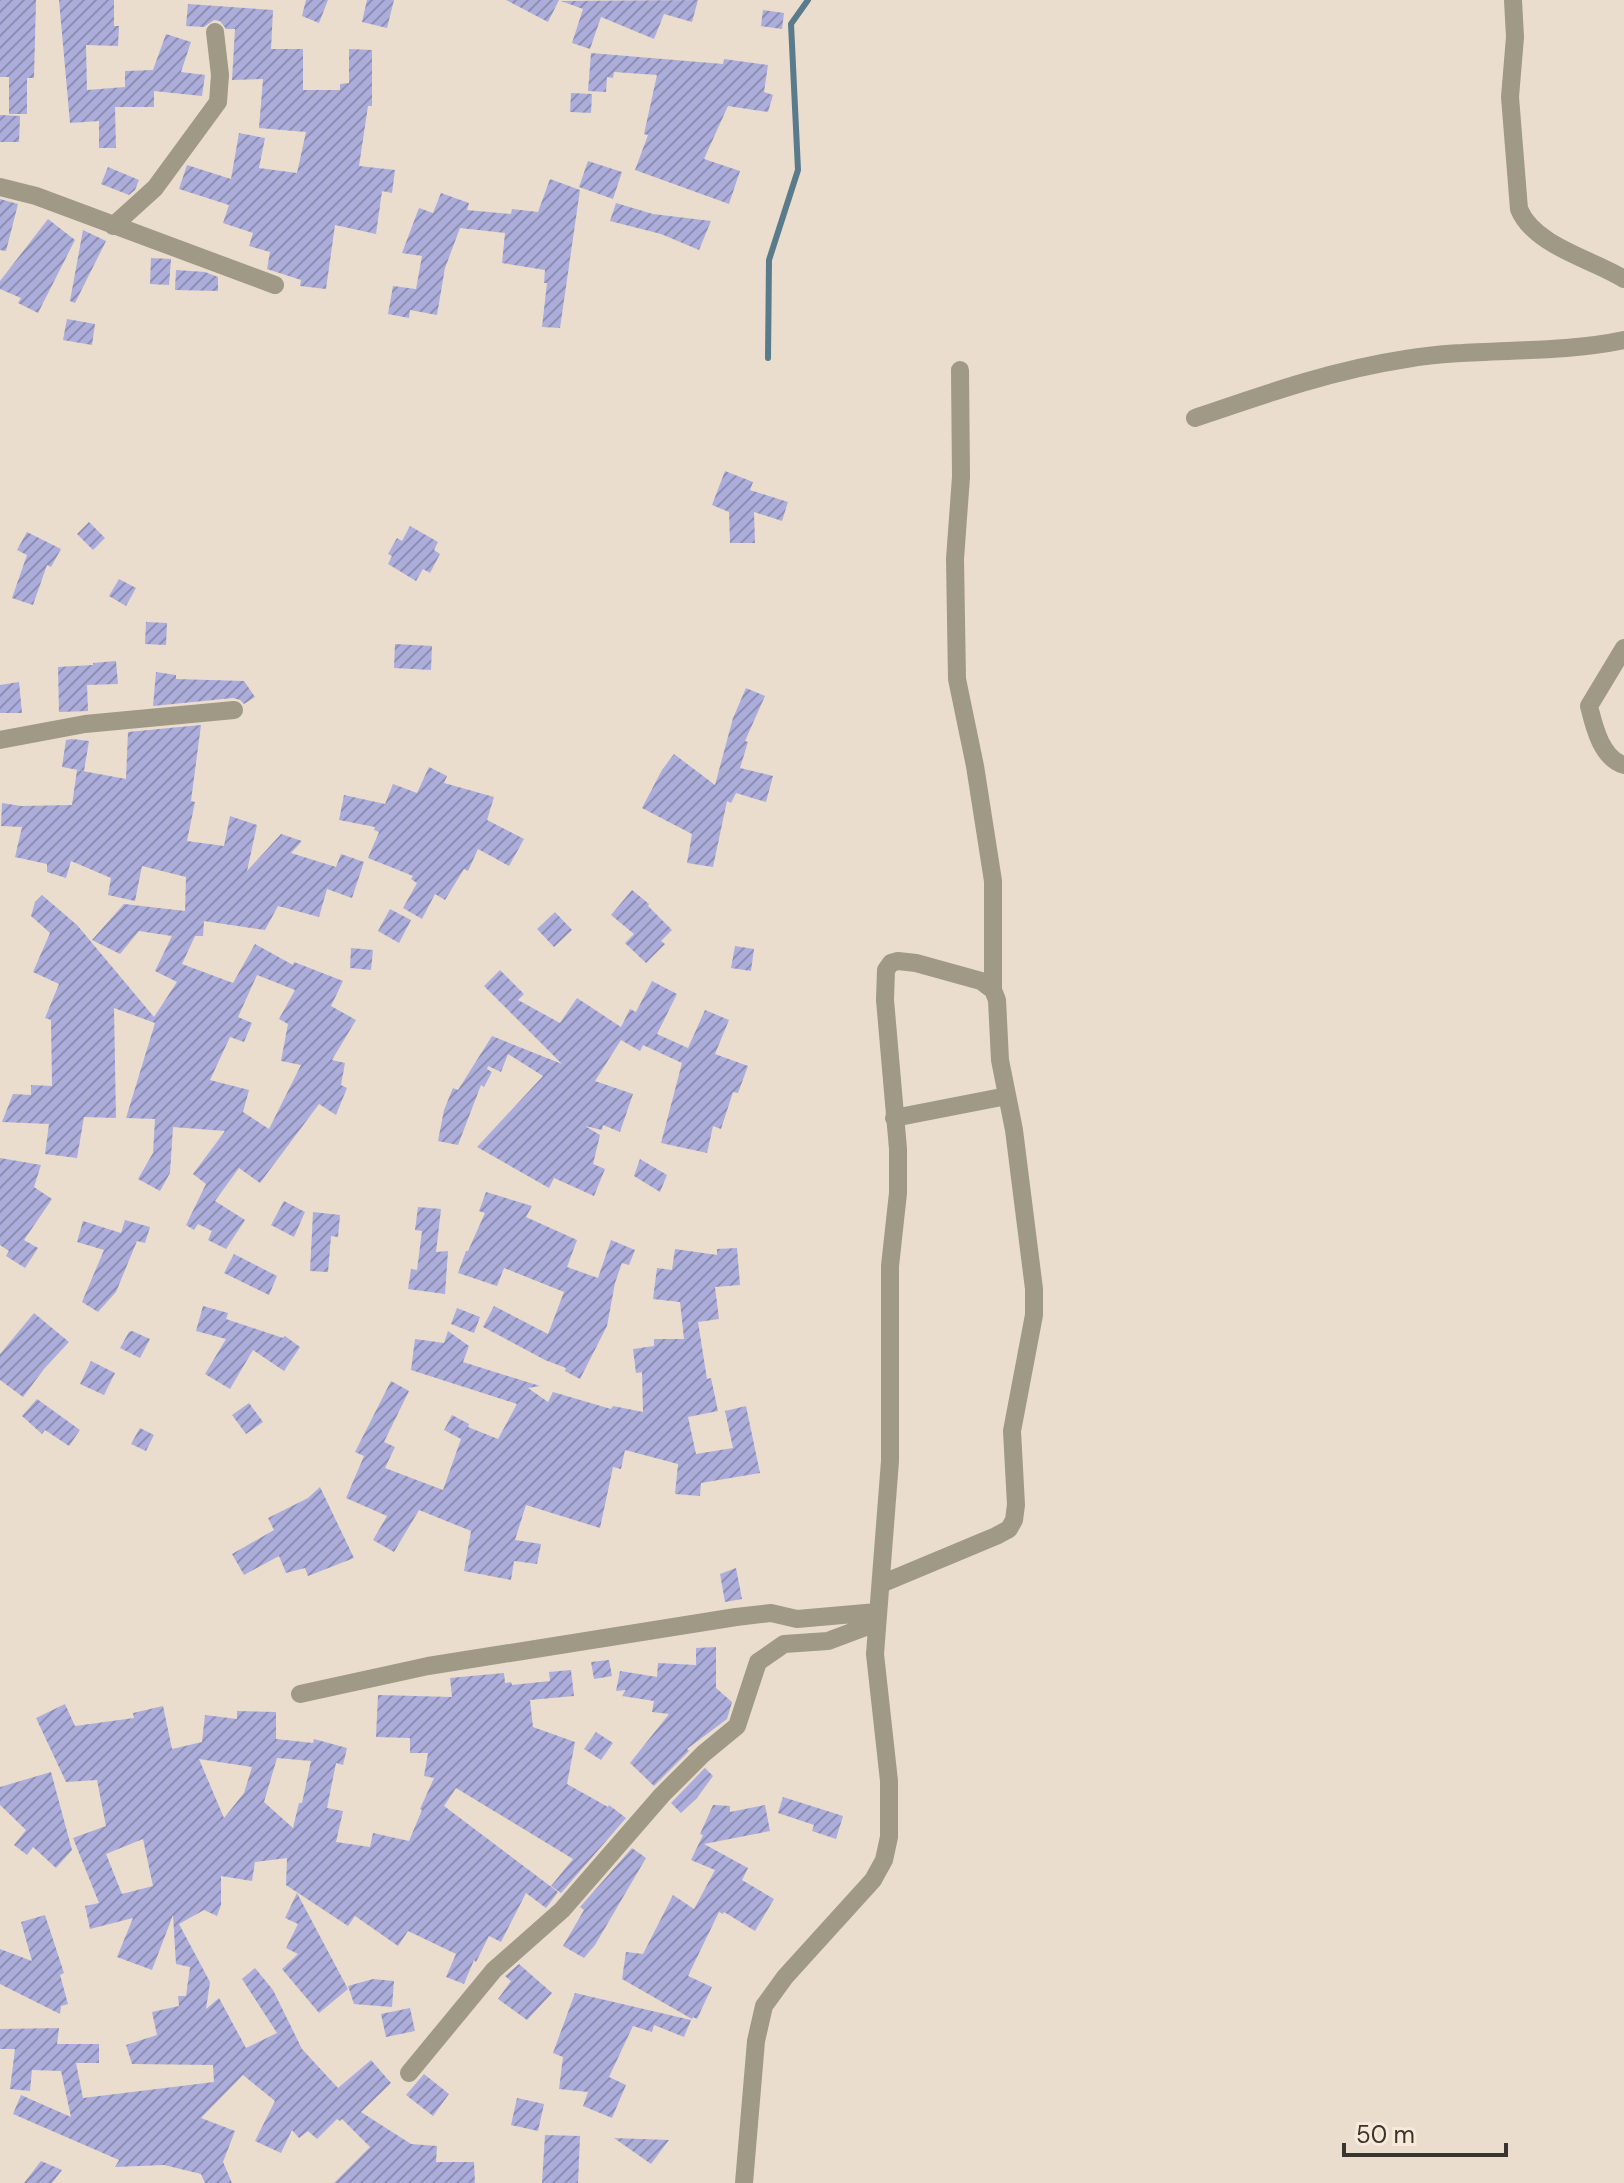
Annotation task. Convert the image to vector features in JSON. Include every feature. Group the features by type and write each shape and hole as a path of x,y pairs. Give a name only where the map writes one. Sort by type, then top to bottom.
{"street":[{"path":"1513,0 1515,37 1510,97 1519,209 1525,224 1541,236 1624,279"},
{"path":"113,226 155,188 218,102 220,75 215,32"},
{"path":"0,187 36,196 275,285"},
{"path":"1195,418 1307,379 1407,358 1578,347 1624,340"},
{"path":"881,1584 1009,1529 1016,1505 1012,1431 1034,1315 1034,1289 1014,1130 1000,1060 997,1000 993,990 993,881 957,679 955,559 961,477 960,370"},
{"path":"1624,648 1589,706 1602,747 1610,757 1624,765"},
{"path":"0,740 85,724 234,710"},
{"path":"744,2183 756,2041 764,2006 785,1977 873,1880 884,1860 889,1837 889,1781 875,1654 890,1461 890,1266 898,1193 898,1149 885,1000 886,970 891,963 898,961 916,963 981,981 993,990"},
{"path":"894,1118 1007,1096"},
{"path":"300,1694 428,1666 736,1617 771,1613 797,1619 877,1618"},
{"path":"409,2073 494,1970 562,1910 662,1795 703,1754 737,1726 758,1662 784,1644 828,1641 877,1618"}],"building":[{"path":"0,0 36,0 34,78 27,78 27,114 9,114 9,77 0,77"},
{"path":"59,0 114,0 114,26 119,26 118,46 86,45 87,90 125,87 125,71 153,70 166,34 191,42 181,72 205,75 202,96 154,91 154,107 115,107 116,148 99,148 99,121 70,123"},
{"path":"306,0 328,0 319,23 302,16"},
{"path":"367,0 394,0 387,28 362,22"},
{"path":"506,0 559,0 548,22"},
{"path":"698,0 692,22 664,14 654,39 601,17 590,49 572,43 583,9 561,1"},
{"path":"188,4 273,10 271,49 303,49 303,90 340,90 340,84 349,83 349,49 372,50 372,106 368,106 359,166 395,170 392,193 382,191 376,234 335,225 326,289 300,286 301,280 267,269 270,252 249,246 253,233 223,223 229,205 179,189 187,165 231,179 239,133 265,138 259,168 297,173 306,132 259,128 263,79 232,80 235,29 226,29 220,21 214,20 204,27 186,26"},
{"path":"763,10 784,13 782,29 761,26"},
{"path":"591,53 723,64 724,59 768,65 764,92 773,95 768,112 728,106 704,159 740,171 729,204 635,170 648,135 644,134 657,75 614,72 613,78 607,77 606,92 588,91"},
{"path":"571,93 592,94 591,113 570,112"},
{"path":"0,115 20,116 19,142 0,142"},
{"path":"588,161 622,172 613,199 579,187"},
{"path":"108,167 139,180 135,190 129,195 101,184"},
{"path":"550,179 580,190 560,328 542,327 547,283 544,283 545,270 502,263 505,233 460,228 445,268 437,315 410,310 409,318 388,314 393,286 416,289 422,256 402,253 419,208 433,213 441,193 469,203 467,210 511,214 512,209 538,212"},
{"path":"0,199 18,204 6,251 0,250"},
{"path":"616,203 653,214 711,221 699,250 661,234 610,221"},
{"path":"48,219 75,240 38,313 18,303 21,298 0,289 0,281"},
{"path":"83,230 106,241 75,303 70,301"},
{"path":"151,258 171,259 169,285 150,284"},
{"path":"176,270 205,272 218,277 218,291 175,290"},
{"path":"67,319 95,324 92,345 63,340"},
{"path":"725,471 753,482 750,490 788,502 782,521 754,512 755,543 730,543 729,512 712,505"},
{"path":"89,522 105,538 93,550 77,534"},
{"path":"410,526 438,542 434,550 440,554 430,573 423,569 416,581 388,564 392,556 388,554 397,538 402,541"},
{"path":"27,532 61,549 51,567 47,565 33,605 12,598 27,555 17,550"},
{"path":"119,579 136,588 126,606 109,596"},
{"path":"146,622 167,623 166,645 145,644"},
{"path":"395,644 432,646 431,670 394,668"},
{"path":"116,661 118,684 87,685 88,711 59,712 58,667"},
{"path":"156,672 176,675 176,679 244,681 255,697 244,704 233,698 153,706"},
{"path":"19,682 22,713 0,713 0,685"},
{"path":"746,688 765,696 745,741 748,742 740,768 773,776 766,802 736,793 731,803 727,801 713,867 687,863 692,834 642,808 674,754 715,785 733,718"},
{"path":"201,725 191,801 195,802 187,841 224,846 230,816 257,825 247,871 281,834 302,841 291,853 336,867 341,854 364,862 352,898 327,889 319,917 278,906 265,930 204,921 203,936 195,936 182,964 233,983 255,944 293,965 294,962 343,981 331,1006 356,1020 332,1060 345,1063 341,1085 347,1088 336,1115 319,1104 260,1183 239,1168 215,1201 245,1220 226,1249 208,1240 212,1231 198,1224 194,1230 186,1225 206,1184 193,1174 225,1131 173,1127 170,1173 160,1191 138,1179 153,1153 155,1119 126,1118 155,1023 114,1008 116,1118 84,1117 77,1158 45,1154 49,1124 2,1122 13,1094 31,1095 31,1085 52,1086 51,1020 45,1018 59,984 33,972 50,933 31,916 35,902 42,895 77,925 154,1017 177,982 155,971 172,936 139,931 120,954 92,940 124,904 185,911 186,877 142,866 135,901 108,895 111,878 71,861 66,878 47,872 47,864 15,857 22,827 1,826 2,803 21,806 72,805 77,770 126,779 128,732","holes":["257,975 295,990 279,1019 288,1024 281,1061 301,1065 269,1129 243,1112 249,1090 210,1080 230,1037 244,1042 252,1023 238,1017"]},
{"path":"66,740 89,741 84,771 62,767"},
{"path":"429,767 447,776 444,783 494,797 487,820 524,839 509,866 478,849 468,871 464,869 445,900 435,894 422,919 403,908 417,883 411,879 413,876 368,858 379,832 374,830 375,827 339,820 344,795 385,804 393,784 417,793"},
{"path":"632,890 672,930 661,941 665,944 646,963 625,943 634,934 611,915"},
{"path":"390,909 411,920 399,943 378,931"},
{"path":"555,912 572,930 554,947 537,929"},
{"path":"735,946 754,949 751,971 731,968"},
{"path":"351,948 373,950 371,970 350,968"},
{"path":"500,970 524,994 518,1000 560,1023 577,998 621,1027 630,1009 636,1012 652,981 677,994 657,1034 688,1048 705,1010 729,1020 715,1054 748,1066 738,1093 733,1092 721,1129 713,1126 707,1153 661,1143 682,1063 643,1045 640,1051 621,1040 595,1081 633,1094 620,1132 603,1125 602,1130 585,1126 600,1135 593,1164 605,1169 594,1196 554,1178 549,1188 477,1147 543,1076 508,1054 501,1072 488,1066 487,1069 492,1072 484,1087 481,1085 458,1145 438,1141 444,1110 453,1088 458,1090 492,1036 562,1064 484,986"},
{"path":"0,1158 41,1165 34,1187 52,1199 24,1240 38,1248 25,1268 6,1256 9,1251 0,1245"},
{"path":"640,1159 667,1175 660,1192 634,1176"},
{"path":"486,1192 532,1206 526,1217 577,1240 567,1267 598,1278 611,1240 635,1250 629,1265 622,1263 607,1326 580,1379 565,1371 566,1368 483,1327 494,1306 548,1334 564,1292 504,1268 497,1286 458,1273 485,1213 479,1211"},
{"path":"284,1201 305,1212 294,1237 271,1225"},
{"path":"418,1207 441,1209 436,1252 448,1251 445,1294 408,1289 411,1269 417,1270 422,1231 415,1230"},
{"path":"313,1212 340,1215 338,1237 331,1236 328,1272 310,1271"},
{"path":"125,1220 150,1227 145,1243 137,1241 116,1292 98,1312 82,1302 104,1250 77,1242 83,1221 121,1233"},
{"path":"737,1248 740,1285 715,1287 719,1319 698,1322 707,1379 711,1378 718,1411 688,1417 696,1454 733,1448 725,1411 746,1406 760,1473 701,1483 700,1496 675,1494 678,1464 625,1450 621,1469 613,1467 600,1528 526,1505 515,1540 541,1544 537,1564 514,1561 511,1580 464,1571 471,1531 419,1510 394,1552 373,1540 387,1516 346,1498 364,1456 355,1452 391,1381 409,1391 384,1442 395,1447 385,1468 443,1490 461,1439 444,1430 452,1415 469,1424 468,1427 498,1439 517,1404 411,1370 415,1339 444,1343 448,1331 469,1346 463,1362 540,1386 528,1388 548,1402 553,1392 611,1409 613,1406 643,1412 642,1372 636,1373 633,1349 654,1346 654,1339 684,1339 680,1302 653,1299 657,1268 672,1270 675,1249 717,1255 717,1249"},
{"path":"234,1254 277,1276 269,1295 224,1273"},
{"path":"203,1306 228,1313 226,1319 283,1338 285,1336 300,1347 284,1371 253,1350 230,1389 205,1374 226,1339 196,1331"},
{"path":"457,1308 480,1317 474,1333 451,1324"},
{"path":"34,1313 69,1342 23,1397 0,1380 0,1354"},
{"path":"132,1331 150,1339 140,1358 120,1348"},
{"path":"91,1361 115,1373 104,1395 80,1384"},
{"path":"37,1399 80,1430 69,1446 45,1430 42,1434 22,1416"},
{"path":"249,1403 263,1422 246,1434 232,1415"},
{"path":"140,1428 154,1435 146,1451 131,1444"},
{"path":"320,1487 354,1558 308,1576 305,1568 286,1573 279,1556 244,1575 232,1554 274,1530 268,1518 308,1498"},
{"path":"736,1568 742,1599 725,1602 720,1574"},
{"path":"716,1647 716,1688 732,1702 727,1719 687,1749 689,1751 654,1786 630,1763 669,1714 652,1712 654,1701 622,1696 626,1690 616,1691 620,1671 657,1677 658,1663 696,1665 696,1648"},
{"path":"609,1660 612,1676 594,1679 591,1662"},
{"path":"571,1670 574,1696 530,1700 533,1727 575,1742 567,1784 609,1805 626,1818 561,1893 551,1886 573,1859 456,1788 444,1806 558,1892 546,1908 526,1893 501,1942 489,1936 464,1984 446,1977 456,1954 408,1931 398,1946 355,1916 348,1926 286,1885 287,1858 255,1862 252,1881 221,1876 221,1905 217,1916 204,1910 179,1924 210,1982 206,2009 219,1998 246,2048 277,2033 242,1979 255,1968 273,1990 302,2049 338,2088 371,2060 391,2083 361,2112 411,2144 437,2146 436,2162 474,2162 475,2183 334,2183 370,2147 342,2119 337,2119 317,2139 308,2131 299,2138 292,2130 281,2153 255,2141 275,2101 243,2075 201,2118 235,2131 223,2162 232,2183 205,2183 201,2174 164,2165 115,2167 119,2160 13,2114 21,2095 71,2117 61,2071 32,2070 30,2091 10,2089 15,2049 0,2049 0,2029 59,2028 57,2044 99,2044 99,2063 76,2063 83,2098 214,2082 213,2065 132,2064 126,2045 157,2035 152,2012 179,2006 178,1996 186,1996 190,1967 176,1964 173,1915 152,1970 117,1957 133,1918 90,1929 85,1906 99,1903 73,1838 106,1826 97,1780 66,1782 36,1718 65,1704 75,1726 134,1718 133,1713 163,1706 172,1749 202,1742 205,1715 237,1719 237,1711 276,1712 276,1739 313,1743 314,1739 347,1748 343,1765 336,1763 327,1808 343,1811 336,1842 370,1847 373,1833 409,1841 434,1778 424,1776 428,1753 410,1753 410,1738 376,1737 378,1695 452,1697 450,1678 504,1673 505,1683 511,1682 512,1685 550,1681 549,1672","holes":["277,1758 311,1761 293,1828 264,1802","199,1759 252,1767 244,1793 224,1818","143,1839 153,1886 122,1894 106,1854"]},
{"path":"596,1732 613,1743 601,1760 584,1749"},
{"path":"705,1768 713,1776 681,1813 671,1803"},
{"path":"51,1772 72,1850 56,1868 33,1847 27,1855 14,1845 26,1830 0,1805 0,1787"},
{"path":"783,1797 843,1816 836,1839 812,1831 814,1825 778,1813"},
{"path":"713,1805 730,1806 730,1812 765,1805 770,1831 704,1844 748,1868 742,1880 774,1899 755,1931 719,1912 688,1976 712,1987 697,2019 692,2019 622,1979 626,1952 643,1954 673,1895 694,1909 715,1870 691,1860"},
{"path":"632,1848 646,1858 595,1945 584,1958 563,1946 584,1910 580,1907"},
{"path":"297,1893 348,1989 319,2013 282,1969 298,1954 286,1948 298,1924 285,1918"},
{"path":"45,1915 64,1973 60,1975 68,2004 61,2006 60,2014 0,1984 0,1949 32,1961 21,1922"},
{"path":"519,1964 552,1993 527,2020 498,1999 511,1981 505,1976"},
{"path":"373,1979 394,1981 392,2007 354,2004 348,1986"},
{"path":"575,1993 691,2020 684,2037 654,2025 652,2032 633,2026 609,2077 626,2085 612,2118 583,2106 588,2092 559,2089 563,2057 553,2053"},
{"path":"410,2008 415,2031 386,2037 381,2014"},
{"path":"424,2074 449,2094 433,2116 406,2095"},
{"path":"517,2098 544,2104 538,2131 511,2125"},
{"path":"545,2135 580,2136 578,2183 542,2183"},
{"path":"614,2138 669,2140 651,2164"},
{"path":"41,2161 62,2170 52,2183 24,2183"}],"waterway":[{"path":"768,358 769,260 798,170 791,24 808,0"}]}
